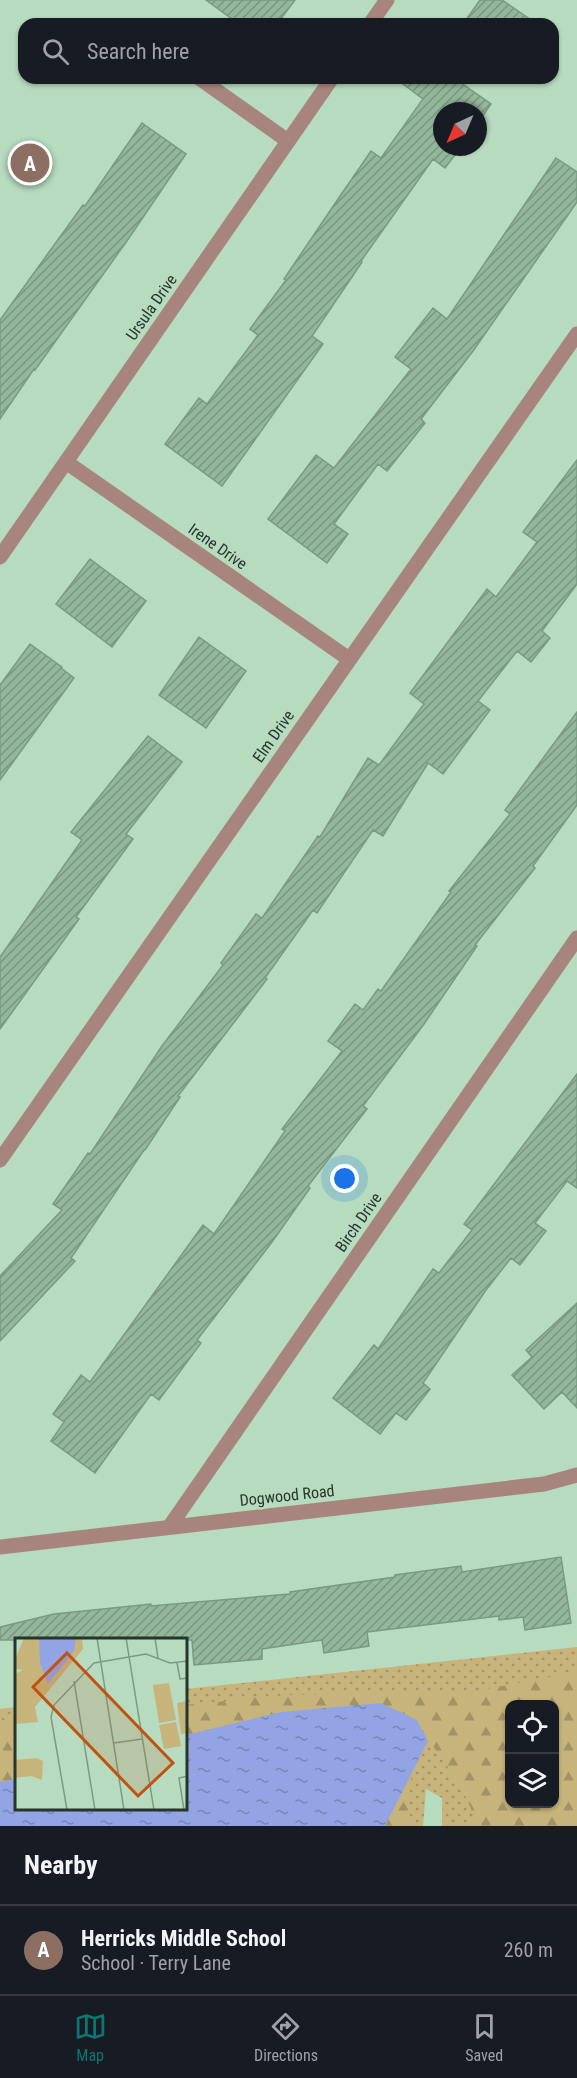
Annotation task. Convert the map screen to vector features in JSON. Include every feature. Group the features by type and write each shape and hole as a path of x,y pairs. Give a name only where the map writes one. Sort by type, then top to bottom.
{"street":[{"path":"374,18 387,0"},
{"path":"207,84 288,141"},
{"name":"Ursula Drive","path":"0,557 328,84"},
{"name":"Elm Drive","path":"0,1160 577,334"},
{"name":"Irene Drive","path":"66,462 349,659"},
{"name":"Birch Drive","path":"170,1526 577,938"},
{"name":"Dogwood Road","path":"0,1547 544,1484 577,1475"}],"green space":[{"path":"577,1647 577,1826 442,1826 442,1798 426,1789 423,1826 0,1826 0,1709 15,1707 15,1811 188,1811 188,1689"},
{"path":"577,1672 577,1826 476,1826 472,1811 459,1784 417,1720 281,1712 188,1735 188,1705 287,1695 475,1691"},
{"path":"15,1721 15,1779 0,1782 0,1723"},
{"path":"412,1772 406,1826 385,1826"}],"water":[{"path":"381,1703 417,1720 428,1741 385,1826 0,1826 0,1782 15,1779 15,1811 188,1811 188,1735 281,1712"}],"building":[{"path":"206,0 295,0 282,18 231,18"},
{"path":"480,0 502,0 528,18 467,18"},
{"path":"403,84 463,84 491,104 487,110 487,102 433,102 433,156 454,156 445,168 433,159 361,261 312,336 323,344 222,486 165,444 199,398 207,404 258,335 250,329 286,280 284,279 371,151 381,158 423,99"},
{"path":"142,123 186,154 0,419 0,320 83,205 85,206"},
{"path":"556,158 577,172 577,202 473,351 421,419 425,423 387,471 378,464 334,524 348,534 327,563 268,519 316,455 334,468 411,369 395,357 433,308 447,319"},
{"path":"577,460 577,584 542,631 550,638 531,662 517,651 478,701 490,710 443,774 428,763 383,836 373,830 317,913 313,910 265,978 267,979 178,1096 180,1097 71,1258 75,1261 0,1341 0,1276 62,1210 53,1204 88,1153 90,1154 162,1046 223,965 221,963 256,914 262,918 318,836 320,837 368,758 379,765 424,704 410,693 487,589 496,597 537,542 523,532"},
{"path":"90,559 146,601 112,647 56,604"},
{"path":"199,637 246,671 206,728 159,695"},
{"path":"30,644 74,678 0,780 0,685"},
{"path":"577,712 577,805 533,866 535,868 475,945 477,946 424,1024 363,1106 367,1109 308,1186 310,1188 272,1242 197,1340 201,1343 159,1400 151,1394 95,1473 51,1441 64,1422 53,1414 81,1375 90,1382 203,1225 214,1234 285,1131 282,1129 342,1051 328,1041 355,1004 363,1010 378,989 381,991 451,892 449,891 510,814 505,810"},
{"path":"148,736 182,762 126,834 133,839 76,917 79,919 0,1029 0,957 82,840 71,832"},
{"path":"577,1074 577,1188 567,1181 535,1223 546,1231 520,1265 511,1258 486,1290 423,1383 430,1389 406,1420 396,1413 380,1434 333,1398 374,1345 378,1349 433,1269 439,1273 472,1230 464,1224"},
{"path":"577,1303 577,1408 562,1392 544,1409 512,1375 532,1357 526,1350"},
{"path":"561,1557 571,1623 525,1630 523,1617 499,1620 499,1616 367,1632 369,1646 324,1653 322,1640 262,1649 262,1659 194,1665 192,1640 188,1638 15,1638 15,1640 0,1640 0,1627 54,1614 290,1594 290,1592 461,1566 462,1572"}],"place":[{"name":"Herricks Middle School","path":"30,163"}]}
